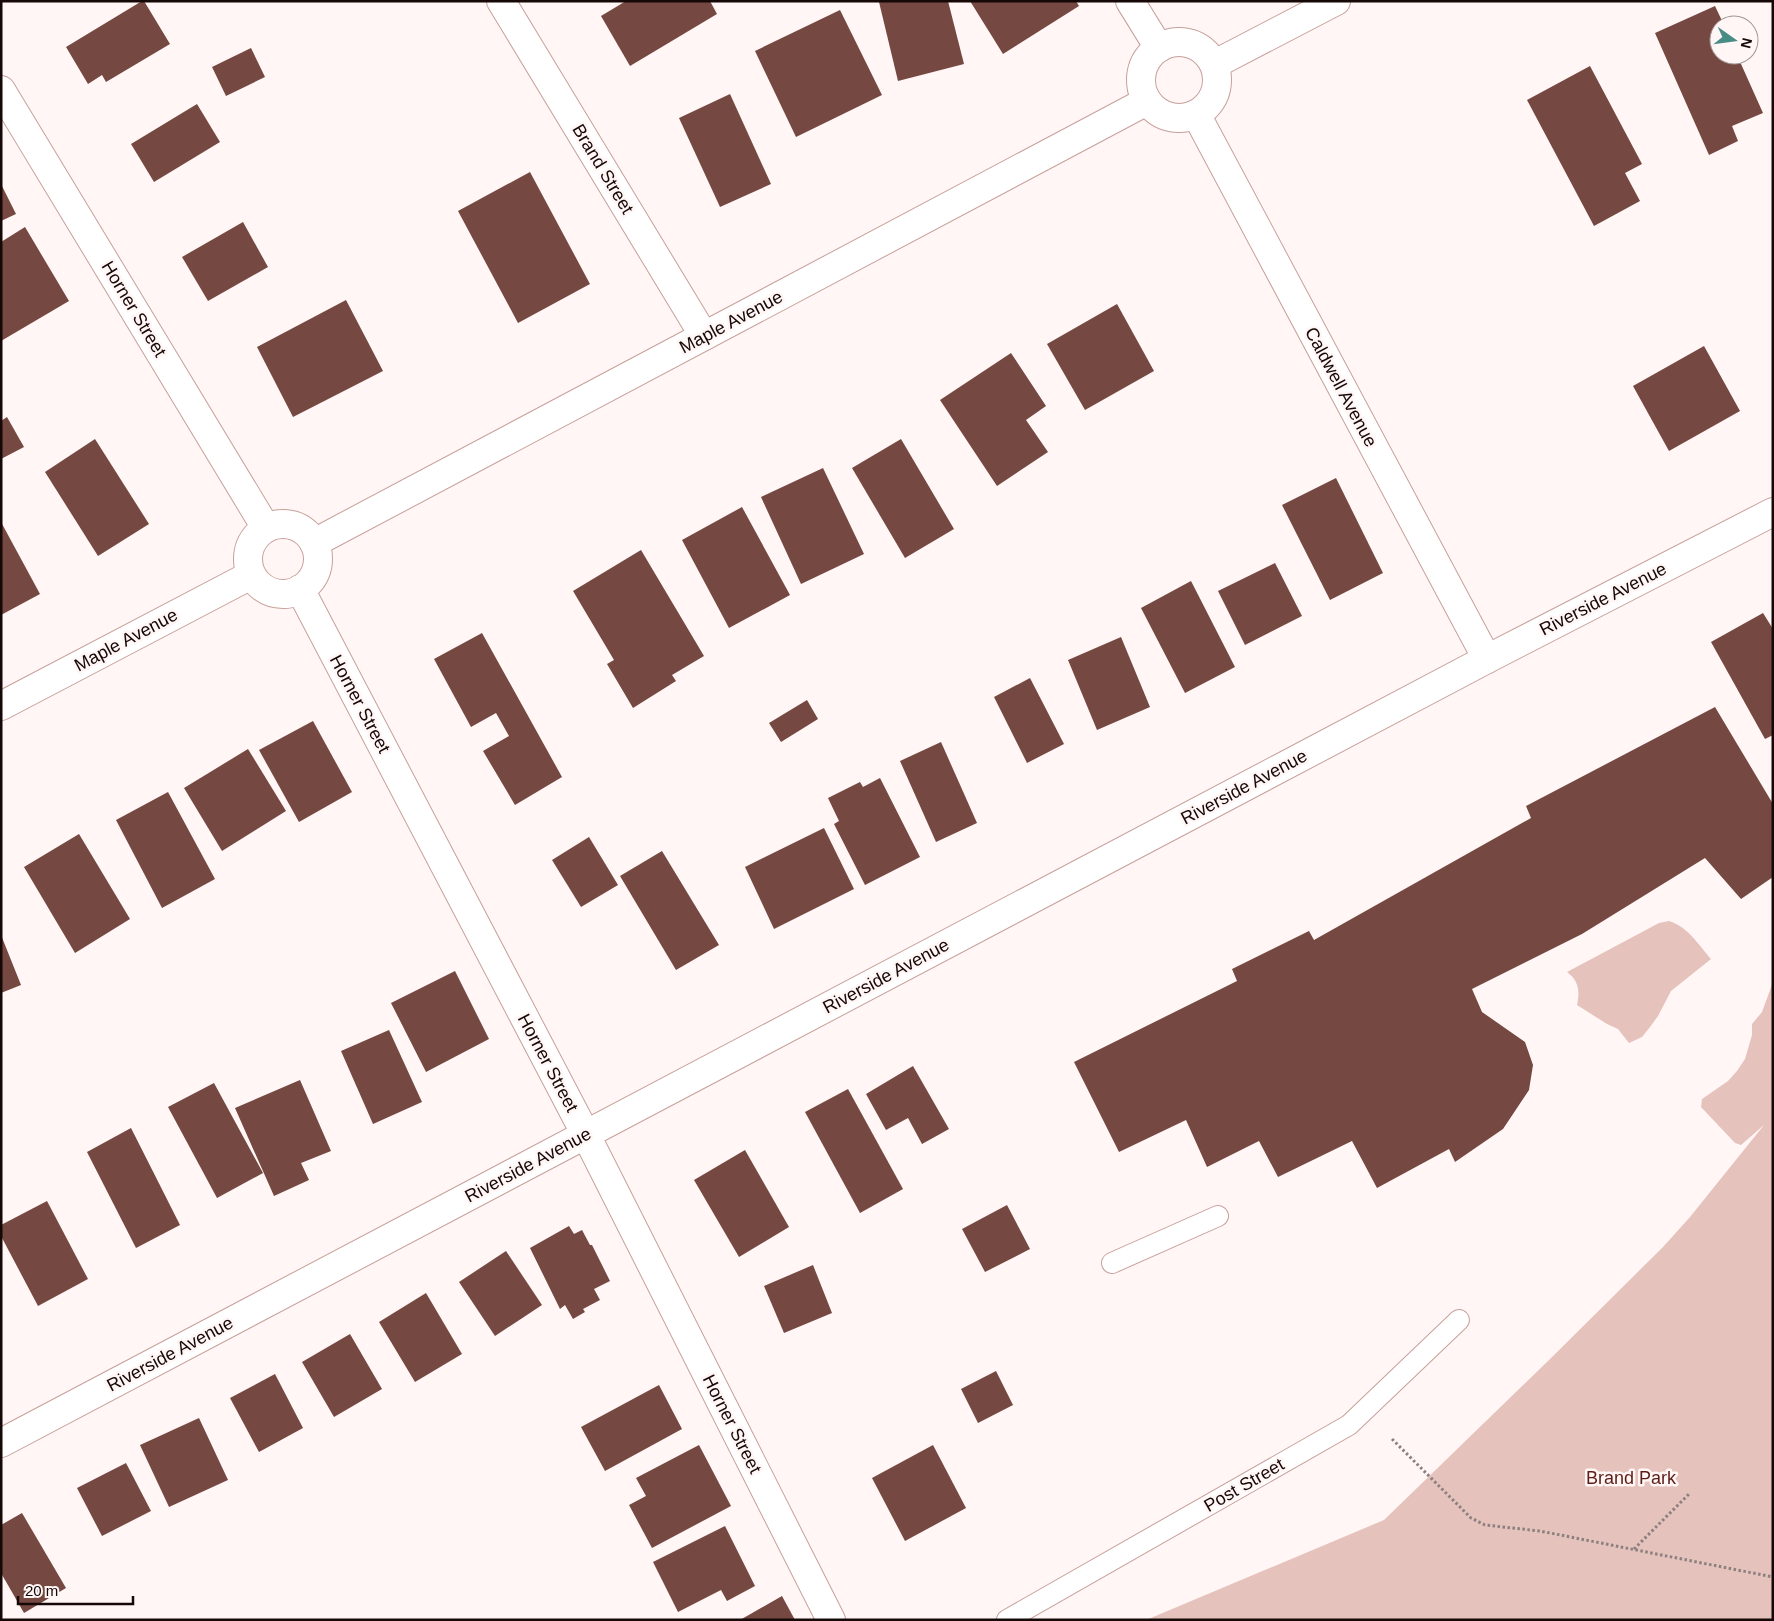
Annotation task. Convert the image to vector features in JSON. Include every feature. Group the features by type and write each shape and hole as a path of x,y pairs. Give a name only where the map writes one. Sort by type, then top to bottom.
{"street":[{"name":"Brand Street","path":"501,1 704,336"},
{"path":"1130,1 1159,48"},
{"path":"1215,64 1336,1"},
{"path":"1180,40 1192,43 1210,55 1215,64 1218,76 1217,87 1208,104 1196,114 1187,118 1164,116 1147,101 1141,86 1141,75 1145,65 1159,48 1180,40"},
{"name":"Horner Street","path":"1,90 266,528"},
{"name":"Maple Avenue","path":"314,543 1147,101"},
{"name":"Caldwell Avenue","path":"1196,114 1487,659"},
{"name":"Riverside Avenue","path":"1,1443 1487,659 1773,512"},
{"path":"286,523 302,530 314,543 318,552 316,568 312,577 300,589 284,594 274,593 256,582 251,575 248,553 253,543 266,528 286,523"},
{"name":"Maple Avenue","path":"1,706 251,575"},
{"name":"Horner Street","path":"300,589 586,1135 831,1620"}],"lane":[{"path":"1112,1263 1218,1216"},
{"name":"Post Street","path":"1007,1620 1348,1424 1459,1320"}],"path":[{"path":"1392,1439 1471,1518 1485,1525 1540,1531 1773,1577"},
{"path":"1634,1549 1690,1493"}],"green space":[{"path":"1669,921 1682,927 1711,959 1671,991 1658,1016 1642,1037 1629,1043 1618,1029 1577,1005 1578,987 1574,979 1567,972 1659,923"},
{"name":"Brand Park","path":"1773,982 1773,1620 1146,1620 1384,1520 1663,1247 1690,1217 1764,1125 1741,1145 1735,1143 1701,1107 1702,1099 1728,1081 1745,1059 1752,1035 1752,1024 1762,1012"}],"building":[{"path":"144,1 170,44 106,82 102,75 88,84 66,47"},
{"path":"626,1 710,1 717,14 630,66 601,16"},
{"path":"948,1 964,64 898,81 879,2"},
{"path":"970,1 1076,1 1079,6 1003,54"},
{"path":"1715,6 1719,15 1709,15 1709,65 1741,65 1763,113 1732,126 1738,141 1709,155 1655,33"},
{"path":"840,10 882,95 796,137 755,51"},
{"path":"251,48 265,77 226,96 212,67"},
{"path":"1590,66 1642,164 1625,173 1640,201 1594,226 1527,100"},
{"path":"730,94 771,184 720,207 679,118"},
{"path":"197,104 220,142 154,182 131,144"},
{"path":"530,172 590,284 518,323 458,211"},
{"path":"1,184 16,214 1,221"},
{"path":"243,222 268,267 208,301 182,257"},
{"path":"25,227 69,301 1,341 1,242"},
{"path":"346,300 383,371 293,417 257,347"},
{"path":"1117,304 1154,371 1085,410 1047,344"},
{"path":"1704,346 1740,411 1669,451 1633,386"},
{"path":"1011,353 1046,406 1026,420 1048,452 997,486 940,400"},
{"path":"7,417 24,447 1,459 1,421"},
{"path":"95,439 149,524 98,556 45,472"},
{"path":"901,439 954,529 905,558 852,468"},
{"path":"823,468 864,554 801,584 761,497"},
{"path":"1336,478 1383,573 1330,600 1282,505"},
{"path":"742,507 790,595 729,628 682,540"},
{"path":"1,522 40,594 1,615"},
{"path":"641,550 704,656 672,675 676,681 633,708 607,664 614,660 573,591"},
{"path":"1275,563 1302,616 1245,645 1218,591"},
{"path":"1191,581 1235,667 1185,693 1141,608"},
{"path":"1763,613 1773,629 1773,735 1765,739 1711,642"},
{"path":"482,633 562,777 515,805 483,751 509,736 496,713 471,727 434,659"},
{"path":"1121,637 1150,707 1097,730 1068,660"},
{"path":"1030,678 1064,744 1027,763 994,697"},
{"path":"807,700 818,719 781,742 769,723"},
{"path":"1715,707 1773,804 1773,877 1741,899 1705,858 1582,934 1472,989 1482,1012 1525,1042 1533,1065 1529,1090 1503,1129 1455,1162 1449,1149 1377,1188 1352,1141 1278,1177 1259,1141 1207,1167 1186,1120 1119,1152 1074,1062 1237,981 1232,969 1309,931 1314,940 1531,818 1526,806"},
{"path":"313,721 352,792 299,822 259,750"},
{"path":"941,742 977,823 936,842 900,761"},
{"path":"248,749 286,811 222,851 184,788"},
{"path":"880,778 920,857 865,885 834,824 839,821 828,798 860,782 863,787"},
{"path":"168,792 215,879 162,908 116,820"},
{"path":"824,828 854,889 774,929 745,867"},
{"path":"79,834 130,919 75,953 24,867"},
{"path":"589,837 618,885 581,907 552,860"},
{"path":"662,851 719,945 676,970 620,876"},
{"path":"1,935 21,985 1,993"},
{"path":"455,971 489,1039 426,1072 391,1003"},
{"path":"389,1030 422,1102 373,1124 341,1051"},
{"path":"913,1066 949,1129 922,1144 908,1118 886,1130 866,1094"},
{"path":"300,1080 331,1151 301,1163 309,1180 274,1196 235,1108"},
{"path":"214,1083 263,1173 217,1198 168,1107"},
{"path":"848,1089 903,1189 860,1213 805,1112"},
{"path":"131,1128 180,1225 136,1248 87,1152"},
{"path":"745,1150 789,1227 739,1257 694,1180"},
{"path":"47,1201 88,1279 38,1306 1,1236 1,1225"},
{"path":"1007,1205 1030,1249 985,1272 962,1229"},
{"path":"569,1226 574,1234 582,1230 590,1245 592,1245 610,1281 594,1289 600,1300 583,1309 585,1312 573,1319 565,1305 560,1309 530,1248"},
{"path":"506,1251 542,1305 495,1336 459,1282"},
{"path":"813,1265 832,1313 784,1333 764,1286"},
{"path":"426,1293 462,1354 415,1382 379,1322"},
{"path":"350,1334 382,1389 334,1417 302,1362"},
{"path":"996,1371 1013,1405 978,1423 961,1389"},
{"path":"275,1374 303,1428 259,1452 230,1398"},
{"path":"659,1385 682,1429 605,1471 581,1427"},
{"path":"199,1418 228,1480 169,1507 140,1445"},
{"path":"699,1445 731,1506 652,1548 629,1505 646,1496 636,1478"},
{"path":"933,1445 966,1508 905,1541 872,1478"},
{"path":"126,1463 151,1511 102,1536 77,1488"},
{"path":"22,1513 66,1588 24,1613 1,1573 1,1525"},
{"path":"725,1526 755,1586 727,1601 721,1590 678,1612 653,1562"},
{"path":"782,1596 795,1620 740,1620"}]}
